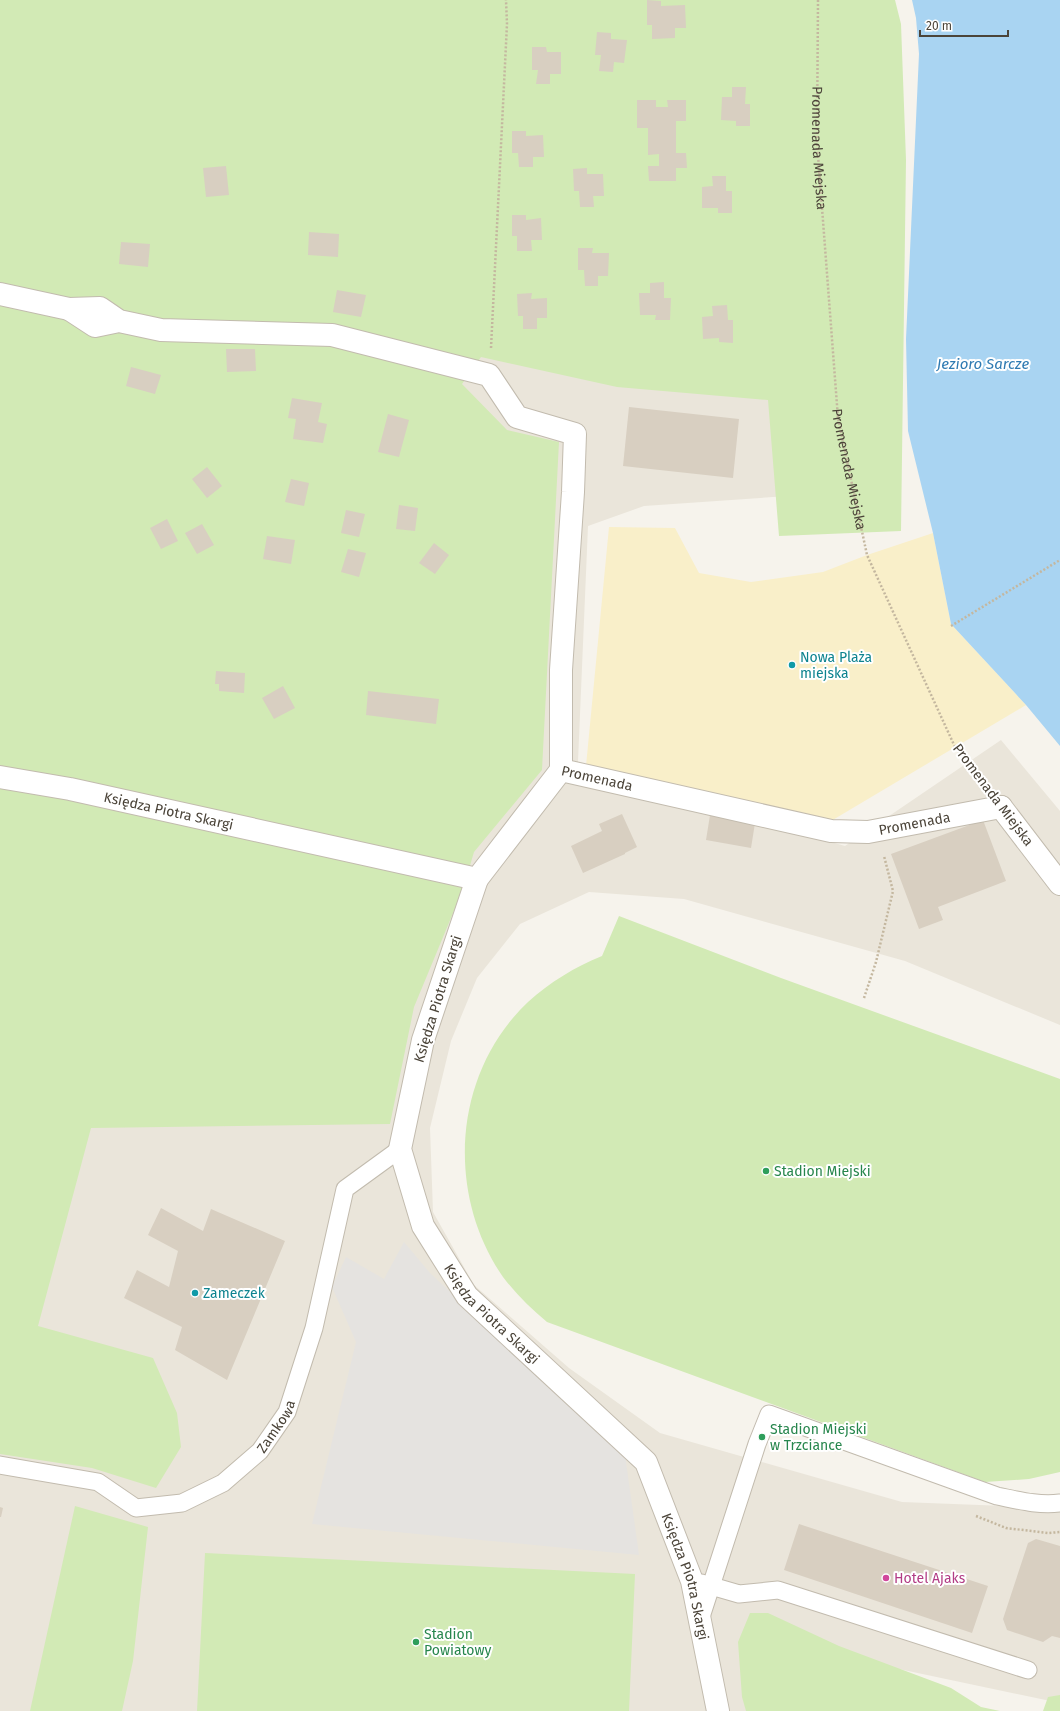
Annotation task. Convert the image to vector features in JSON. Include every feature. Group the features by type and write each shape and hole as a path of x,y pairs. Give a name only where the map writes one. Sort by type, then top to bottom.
{"street":[{"path":"0,294 69,309 96,326 119,321 161,330 332,334 489,374"},
{"name":"Promenada","path":"489,374 517,417 574,434 573,492 561,670 561,770 831,831 868,832 1000,807"},
{"name":"Księdza Piotra Skargi","path":"561,770 477,878 423,1040 400,1149 423,1226 467,1296 646,1462 701,1583 700,1621 718,1711"},
{"name":"Księdza Piotra Skargi","path":"0,777 70,789 477,878"},
{"name":"Promenada Miejska","path":"1000,807 1060,884"}],"lane":[{"name":"Zamkowa","path":"0,1465 98,1482 136,1508 182,1503 223,1482 260,1450 287,1412 314,1328 345,1189 400,1149"},
{"path":"1028,1670 778,1590 739,1594 701,1583 769,1414 997,1496 1022,1502 1051,1504 1060,1503"}],"path":[{"path":"489,374 507,24 506,0"},
{"name":"Promenada Miejska","path":"818,0 817,142 838,418 867,555 955,748 1000,807"},
{"path":"952,626 1060,560"},
{"path":"864,998 876,962 893,891 878,830"},
{"path":"970,1514 1006,1528 1048,1534 1060,1532"}],"shaded area":[{"path":"0,0 880,0 890,489 644,506 588,526 577,785 779,827 845,846 1001,740 1060,811 1060,1025 905,961 684,899 589,892 520,924 477,978 451,1041 430,1128 433,1212 474,1285 569,1368 660,1433 902,1502 1060,1508 1060,1703 809,1650 783,1711 0,1711"},
{"path":"404,1242 430,1273 625,1455 639,1555 312,1524 356,1342 332,1287 346,1257 384,1279"}],"green space":[{"path":"0,0 895,0 901,24 906,160 901,531 779,536 768,400 617,387 481,357 462,384 507,430 559,442 542,770 474,852 463,889 414,1007 390,1124 91,1128 38,1326 153,1358 177,1413 181,1447 156,1488 92,1468 0,1454"},
{"name":"Stadion Miejski","path":"619,916 781,978 1060,1079 1060,1472 1029,1479 985,1482 547,1322 524,1301 503,1277 484,1244 472,1209 466,1172 466,1135 472,1098 484,1063 503,1031 528,1002 545,988 573,970 602,956"},
{"path":"75,1506 148,1527 133,1661 122,1711 30,1711"},
{"name":"Stadion Powiatowy","path":"205,1553 635,1574 629,1711 197,1711"},
{"path":"750,1613 768,1613 839,1646 951,1688 981,1707 1000,1711 746,1711 742,1697 738,1642"},
{"path":"1060,1695 1060,1711 1043,1711 1048,1697"}],"sand":[{"name":"Nowa Plaża miejska","path":"609,527 675,528 699,573 751,582 823,572 867,555 933,533 951,624 1026,705 831,821 586,766"}],"water":[{"name":"Jezioro Sarcze","path":"912,0 1060,0 1060,746 1026,705 951,624 933,533 908,431 906,339 919,54 916,18"}],"building":[{"path":"647,0 661,1 661,6 685,5 686,28 675,28 675,38 652,39 652,25 647,25"},
{"path":"597,32 611,33 611,39 627,40 624,63 614,62 613,72 599,71 601,55 595,55"},
{"path":"532,47 546,47 547,52 561,52 561,74 550,74 550,84 536,84 538,70 532,70"},
{"path":"732,87 746,87 745,104 750,104 750,126 736,126 736,121 721,120 722,97 732,97"},
{"path":"637,100 656,100 656,107 668,107 667,100 686,100 686,121 676,121 676,153 686,153 687,168 676,168 676,181 649,181 648,166 659,166 659,154 648,155 648,128 637,128"},
{"path":"512,131 526,131 526,136 543,135 544,157 533,157 533,167 519,167 518,153 512,153"},
{"path":"226,166 229,195 206,197 203,168"},
{"path":"587,168 587,174 603,174 604,196 593,196 594,207 580,207 579,191 574,191 573,169"},
{"path":"712,176 726,176 726,191 732,191 732,213 718,213 718,208 702,208 702,187 713,186"},
{"path":"512,215 526,215 526,220 541,218 542,240 531,240 532,251 517,251 517,236 512,236"},
{"path":"309,232 339,234 338,257 308,255"},
{"path":"121,242 150,244 148,267 119,264"},
{"path":"578,248 593,248 592,253 609,253 608,276 598,276 598,286 585,286 584,270 578,270"},
{"path":"664,282 664,298 671,298 670,320 655,320 656,315 640,315 639,293 650,293 650,283"},
{"path":"337,290 366,295 361,317 333,312"},
{"path":"532,293 531,299 547,298 547,318 537,318 537,329 523,329 523,316 518,316 517,294"},
{"path":"727,305 728,320 733,320 733,343 719,342 719,338 703,339 702,317 713,316 712,306"},
{"path":"226,349 255,349 256,371 227,372"},
{"path":"131,367 161,375 155,394 126,386"},
{"path":"292,398 322,403 318,422 327,424 323,443 293,439 296,419 288,418"},
{"path":"629,407 739,419 733,478 623,466"},
{"path":"388,414 409,420 399,457 378,452"},
{"path":"207,467 222,486 207,498 192,479"},
{"path":"291,479 309,483 304,506 285,502"},
{"path":"399,505 418,508 415,531 396,529"},
{"path":"346,510 365,514 359,537 341,533"},
{"path":"167,519 178,541 161,549 150,528"},
{"path":"202,524 214,545 197,554 185,533"},
{"path":"267,536 295,540 291,564 263,559"},
{"path":"434,543 449,555 435,574 419,563"},
{"path":"348,549 366,553 359,577 341,572"},
{"path":"216,671 245,673 244,693 219,691 219,684 215,684"},
{"path":"283,686 295,708 274,719 262,698"},
{"path":"368,691 439,699 436,724 366,715"},
{"path":"711,809 756,817 751,848 706,840"},
{"path":"622,814 637,847 583,873 571,846 602,831 599,824"},
{"path":"983,820 1006,881 938,907 943,920 919,929 891,854"},
{"name":"Zameczek","path":"161,1208 203,1231 211,1209 285,1241 227,1380 175,1350 182,1327 124,1298 137,1270 169,1287 178,1251 148,1235"},
{"path":"0,1507 3,1508 1,1517 0,1517"},
{"name":"Hotel Ajaks","path":"799,1524 988,1586 972,1633 784,1570"},
{"path":"1036,1539 1060,1546 1060,1638 1052,1636 1043,1642 1007,1630 1003,1619 1028,1543"}],"place":[{"name":"Nowa Plaża miejska","path":"792,665"},
{"name":"Stadion Miejski","path":"766,1171"},
{"name":"Zameczek","path":"195,1293"},
{"name":"Stadion Miejski w Trzciance","path":"762,1437"},
{"name":"Hotel Ajaks","path":"886,1578"},
{"name":"Stadion Powiatowy","path":"416,1642"}]}
